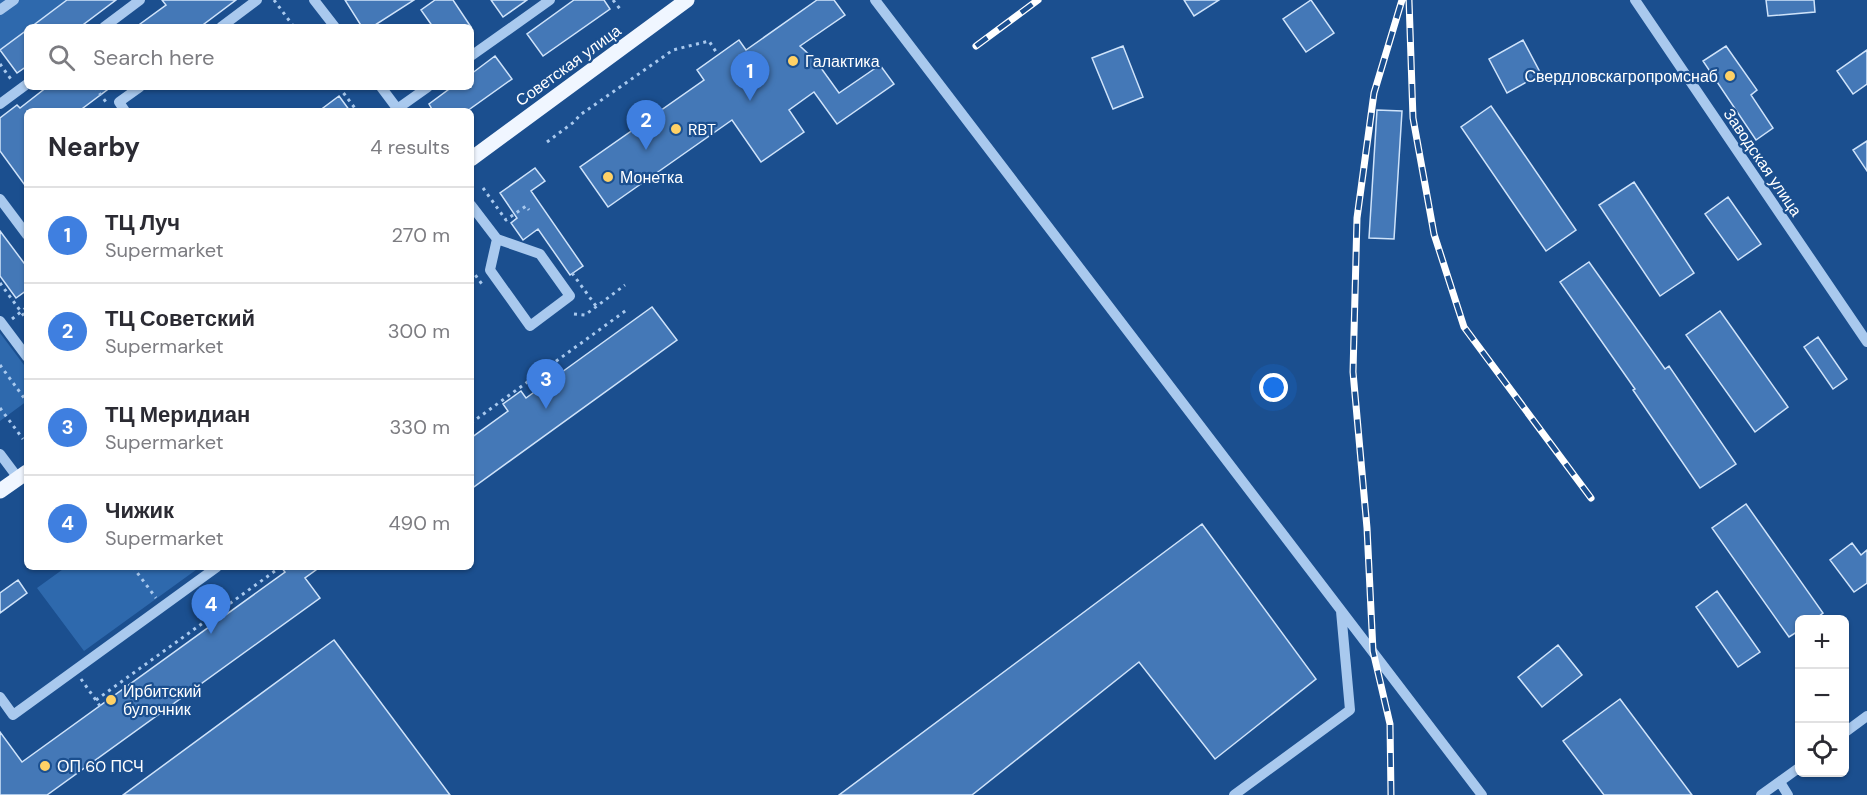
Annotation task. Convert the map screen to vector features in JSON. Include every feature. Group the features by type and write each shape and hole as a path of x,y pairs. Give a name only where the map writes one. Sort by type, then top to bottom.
{"main road":[{"name":"Советская улица","path":"474,157 687,0"},
{"path":"0,491 22,475"}],"street":[{"path":"0,10 14,0"},
{"path":"108,24 141,0"},
{"path":"224,24 257,0"},
{"path":"314,0 332,24"},
{"path":"474,54 550,0"},
{"path":"874,0 1482,795"},
{"name":"Заводская улица","path":"1635,0 1867,342"},
{"path":"0,104 23,87"},
{"path":"122,107 137,90"},
{"path":"383,90 397,108"},
{"path":"401,108 424,90"},
{"path":"0,199 24,231"},
{"path":"474,209 497,239 540,254 570,296 530,326 490,270 497,239"},
{"path":"2,323 24,353"},
{"path":"0,454 22,475"},
{"path":"0,697 13,715 213,570"},
{"path":"1234,795 1350,710 1341,611"},
{"path":"1849,730 1867,716"},
{"path":"1761,795 1795,770"},
{"path":"1780,782 1788,795"}],"path":[{"path":"274,0 292,24"},
{"path":"613,0 620,9"},
{"path":"547,142 580,115 673,50 709,41 718,55"},
{"path":"0,64 23,87"},
{"path":"97,90 107,104 122,107"},
{"path":"341,90 355,108"},
{"path":"483,188 506,220 526,206 529,210"},
{"path":"474,273 484,287"},
{"path":"572,273 596,306"},
{"path":"0,283 24,316"},
{"path":"574,314 585,315 625,285"},
{"path":"474,421 628,309"},
{"path":"2,323 24,310"},
{"path":"0,365 24,398"},
{"path":"0,408 23,438"},
{"path":"136,570 162,607"},
{"path":"96,700 274,570"},
{"path":"75,670 100,706"}],"shaded area":[{"path":"0,0 67,0 35,24 24,24 24,32 0,50"},
{"path":"0,333 24,365 24,403 0,421"},
{"path":"62,570 196,570 84,651 37,588"}],"building":[{"path":"67,0 116,0 84,24 35,24"},
{"path":"162,0 236,0 204,24 140,24 166,5"},
{"path":"345,0 414,0 377,24 360,24"},
{"path":"435,0 453,0 469,24 431,24 421,10"},
{"path":"491,0 527,0 503,17"},
{"path":"574,0 604,0 610,9 543,56 527,34"},
{"path":"817,0 834,0 845,15 800,46 816,61 839,93 880,65 894,84 837,124 814,92 789,110 804,132 761,162 732,120 608,207 580,167 704,80 697,70 739,40 746,50"},
{"path":"1184,0 1219,0 1194,16"},
{"path":"1311,0 1334,33 1306,52 1283,19"},
{"path":"1766,0 1814,0 1815,12 1768,16"},
{"path":"24,32 24,68 17,73 0,50"},
{"path":"1523,40 1541,74 1507,93 1489,59"},
{"path":"1123,46 1143,97 1113,109 1092,58"},
{"path":"1726,46 1757,90 1751,95 1773,128 1756,140 1703,61"},
{"path":"1867,50 1867,84 1853,94 1837,71"},
{"path":"495,56 512,79 471,108 431,108 429,104 448,90 474,90 474,72"},
{"path":"43,90 107,90 83,108 24,108 24,184 0,151 0,118 17,105 20,108"},
{"path":"339,96 348,108 323,108"},
{"path":"1491,106 1576,230 1546,251 1461,127"},
{"path":"1377,110 1402,111 1394,239 1369,238"},
{"path":"1867,141 1867,171 1853,150"},
{"path":"535,168 545,181 531,191 583,266 570,275 538,229 523,240 511,223 517,218 500,193"},
{"path":"1634,182 1694,273 1660,296 1599,205"},
{"path":"1728,197 1761,244 1738,260 1705,214"},
{"path":"0,231 24,263 24,292 16,298 0,276"},
{"path":"1589,262 1665,369 1669,366 1736,464 1700,488 1633,390 1635,389 1560,282"},
{"path":"652,307 677,340 474,487 474,436 508,411 503,404 521,391 526,398"},
{"path":"1720,311 1788,407 1755,432 1686,335"},
{"path":"1818,337 1847,379 1833,389 1804,347"},
{"path":"1746,504 1823,613 1820,615 1795,615 1795,633 1789,637 1712,528"},
{"path":"1202,524 1316,679 1215,759 1139,662 972,795 839,795"},
{"path":"1852,543 1861,555 1867,550 1867,583 1854,592 1830,560"},
{"path":"283,570 316,570 305,578 320,598 47,795 0,795 0,732 22,762 285,572"},
{"path":"18,580 27,593 0,613 0,593"},
{"path":"1717,591 1760,652 1738,667 1696,607"},
{"path":"334,640 450,795 123,795"},
{"path":"1558,645 1582,675 1542,707 1518,677"},
{"path":"1620,699 1692,795 1604,795 1563,741"}],"railway":[{"path":"976,46 1038,0"},
{"path":"1391,795 1390,724 1373,651 1367,528 1353,372 1357,218 1374,93 1402,0"},
{"path":"1409,0 1413,118 1434,234 1464,327 1591,498"}],"place":[{"name":"Галактика","path":"793,61"},
{"name":"Свердловскагропромснаб","path":"1730,76"},
{"name":"ТЦ Луч","path":"750,101"},
{"name":"RBT","path":"676,129"},
{"name":"ТЦ Советский","path":"646,150"},
{"name":"Монетка","path":"608,177"},
{"name":"ТЦ Меридиан","path":"546,409"},
{"name":"Чижик","path":"211,634"},
{"name":"Ирбитский булочник","path":"111,700"},
{"name":"ОП 60 ПСЧ","path":"45,766"}]}
